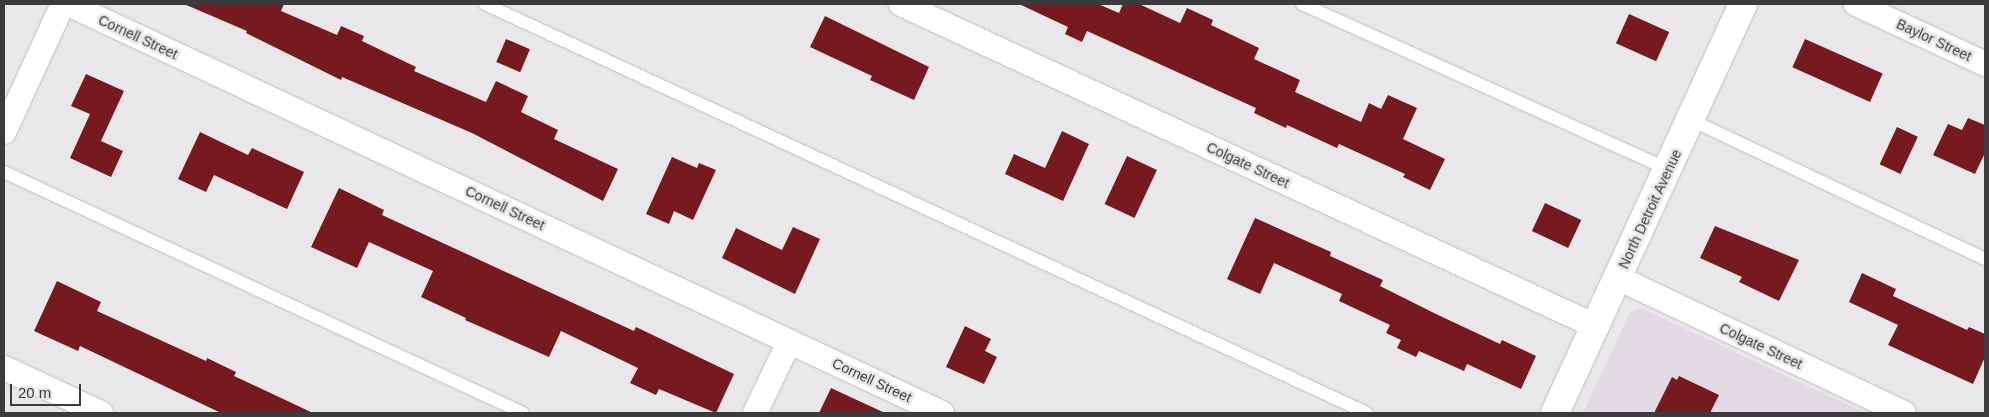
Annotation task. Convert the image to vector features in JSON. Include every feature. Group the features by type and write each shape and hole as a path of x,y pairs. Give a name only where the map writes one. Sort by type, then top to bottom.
{"street":[{"path":"4,132 64,4"},
{"name":"Cornell Street","path":"68,4 942,413"},
{"name":"Colgate Street","path":"901,4 1595,326"},
{"name":"North Detroit Avenue","path":"1555,413 1743,4"},
{"name":"Baylor Street","path":"1856,4 1985,64"},
{"name":"Colgate Street","path":"1618,278 1904,413"},
{"path":"756,413 789,342"},
{"path":"4,368 102,413"}],"lane":[{"path":"486,4 1367,413"},
{"path":"1302,4 1668,170"},
{"path":"1690,120 1985,258"},
{"path":"4,172 523,413"}],"shaded area":[{"path":"1639,308 1865,413 1583,413 1630,313"}],"building":[{"path":"184,4 284,4 281,11 337,35 341,26 364,36 362,41 416,67 414,71 486,102 496,81 528,96 521,112 558,130 554,139 618,169 603,201 472,133 342,77 341,80 246,33 247,31"},
{"path":"1019,4 1098,4 1119,13 1123,4 1139,4 1180,23 1187,8 1213,20 1211,25 1259,48 1254,59 1300,80 1295,92 1361,122 1369,103 1381,109 1388,95 1417,108 1403,139 1445,159 1430,190 1403,177 1405,174 1339,144 1337,148 1287,125 1286,128 1254,113 1256,108 1087,31 1082,42 1065,34 1068,27"},
{"path":"1629,14 1669,32 1656,61 1616,43"},
{"path":"825,16 929,67 914,100 870,80 872,76 810,47"},
{"path":"506,39 530,49 520,72 496,62"},
{"path":"1805,39 1883,74 1870,102 1792,67"},
{"path":"86,74 124,91 101,141 123,151 111,177 70,158 90,114 71,106"},
{"path":"1968,118 1985,125 1985,153 1975,174 1933,155 1948,124 1962,130"},
{"path":"1897,127 1918,137 1901,174 1880,164"},
{"path":"1062,131 1089,144 1063,201 1005,174 1014,154 1045,168"},
{"path":"200,132 248,155 252,148 304,172 287,209 214,175 206,192 178,179"},
{"path":"1127,156 1157,170 1135,218 1105,204"},
{"path":"672,157 697,168 699,163 716,170 693,220 674,211 669,224 646,214"},
{"path":"339,188 384,210 382,215 634,331 636,327 734,374 716,413 659,389 656,395 630,383 638,368 561,331 549,357 465,320 466,318 421,297 433,271 369,242 357,268 311,247"},
{"path":"1545,203 1581,220 1568,248 1532,231"},
{"path":"1255,218 1331,252 1330,256 1383,280 1380,286 1436,314 1500,344 1502,340 1536,356 1521,389 1467,364 1464,371 1419,351 1416,357 1397,348 1401,340 1386,333 1390,325 1339,301 1342,294 1274,263 1260,294 1227,279"},
{"path":"1715,226 1799,260 1779,301 1739,282 1742,277 1700,258"},
{"path":"793,227 820,239 795,294 722,258 736,228 782,250"},
{"path":"1862,273 1896,289 1893,296 1967,330 1969,327 1985,334 1985,357 1973,384 1888,345 1898,325 1849,302"},
{"path":"57,281 101,302 97,311 206,361 207,358 236,372 234,376 313,413 221,413 80,346 78,351 34,331"},
{"path":"965,326 991,339 985,351 997,357 984,384 946,367"},
{"path":"1679,376 1719,395 1710,413 1654,413 1672,377 1677,380"},
{"path":"831,388 885,413 819,413"}]}
